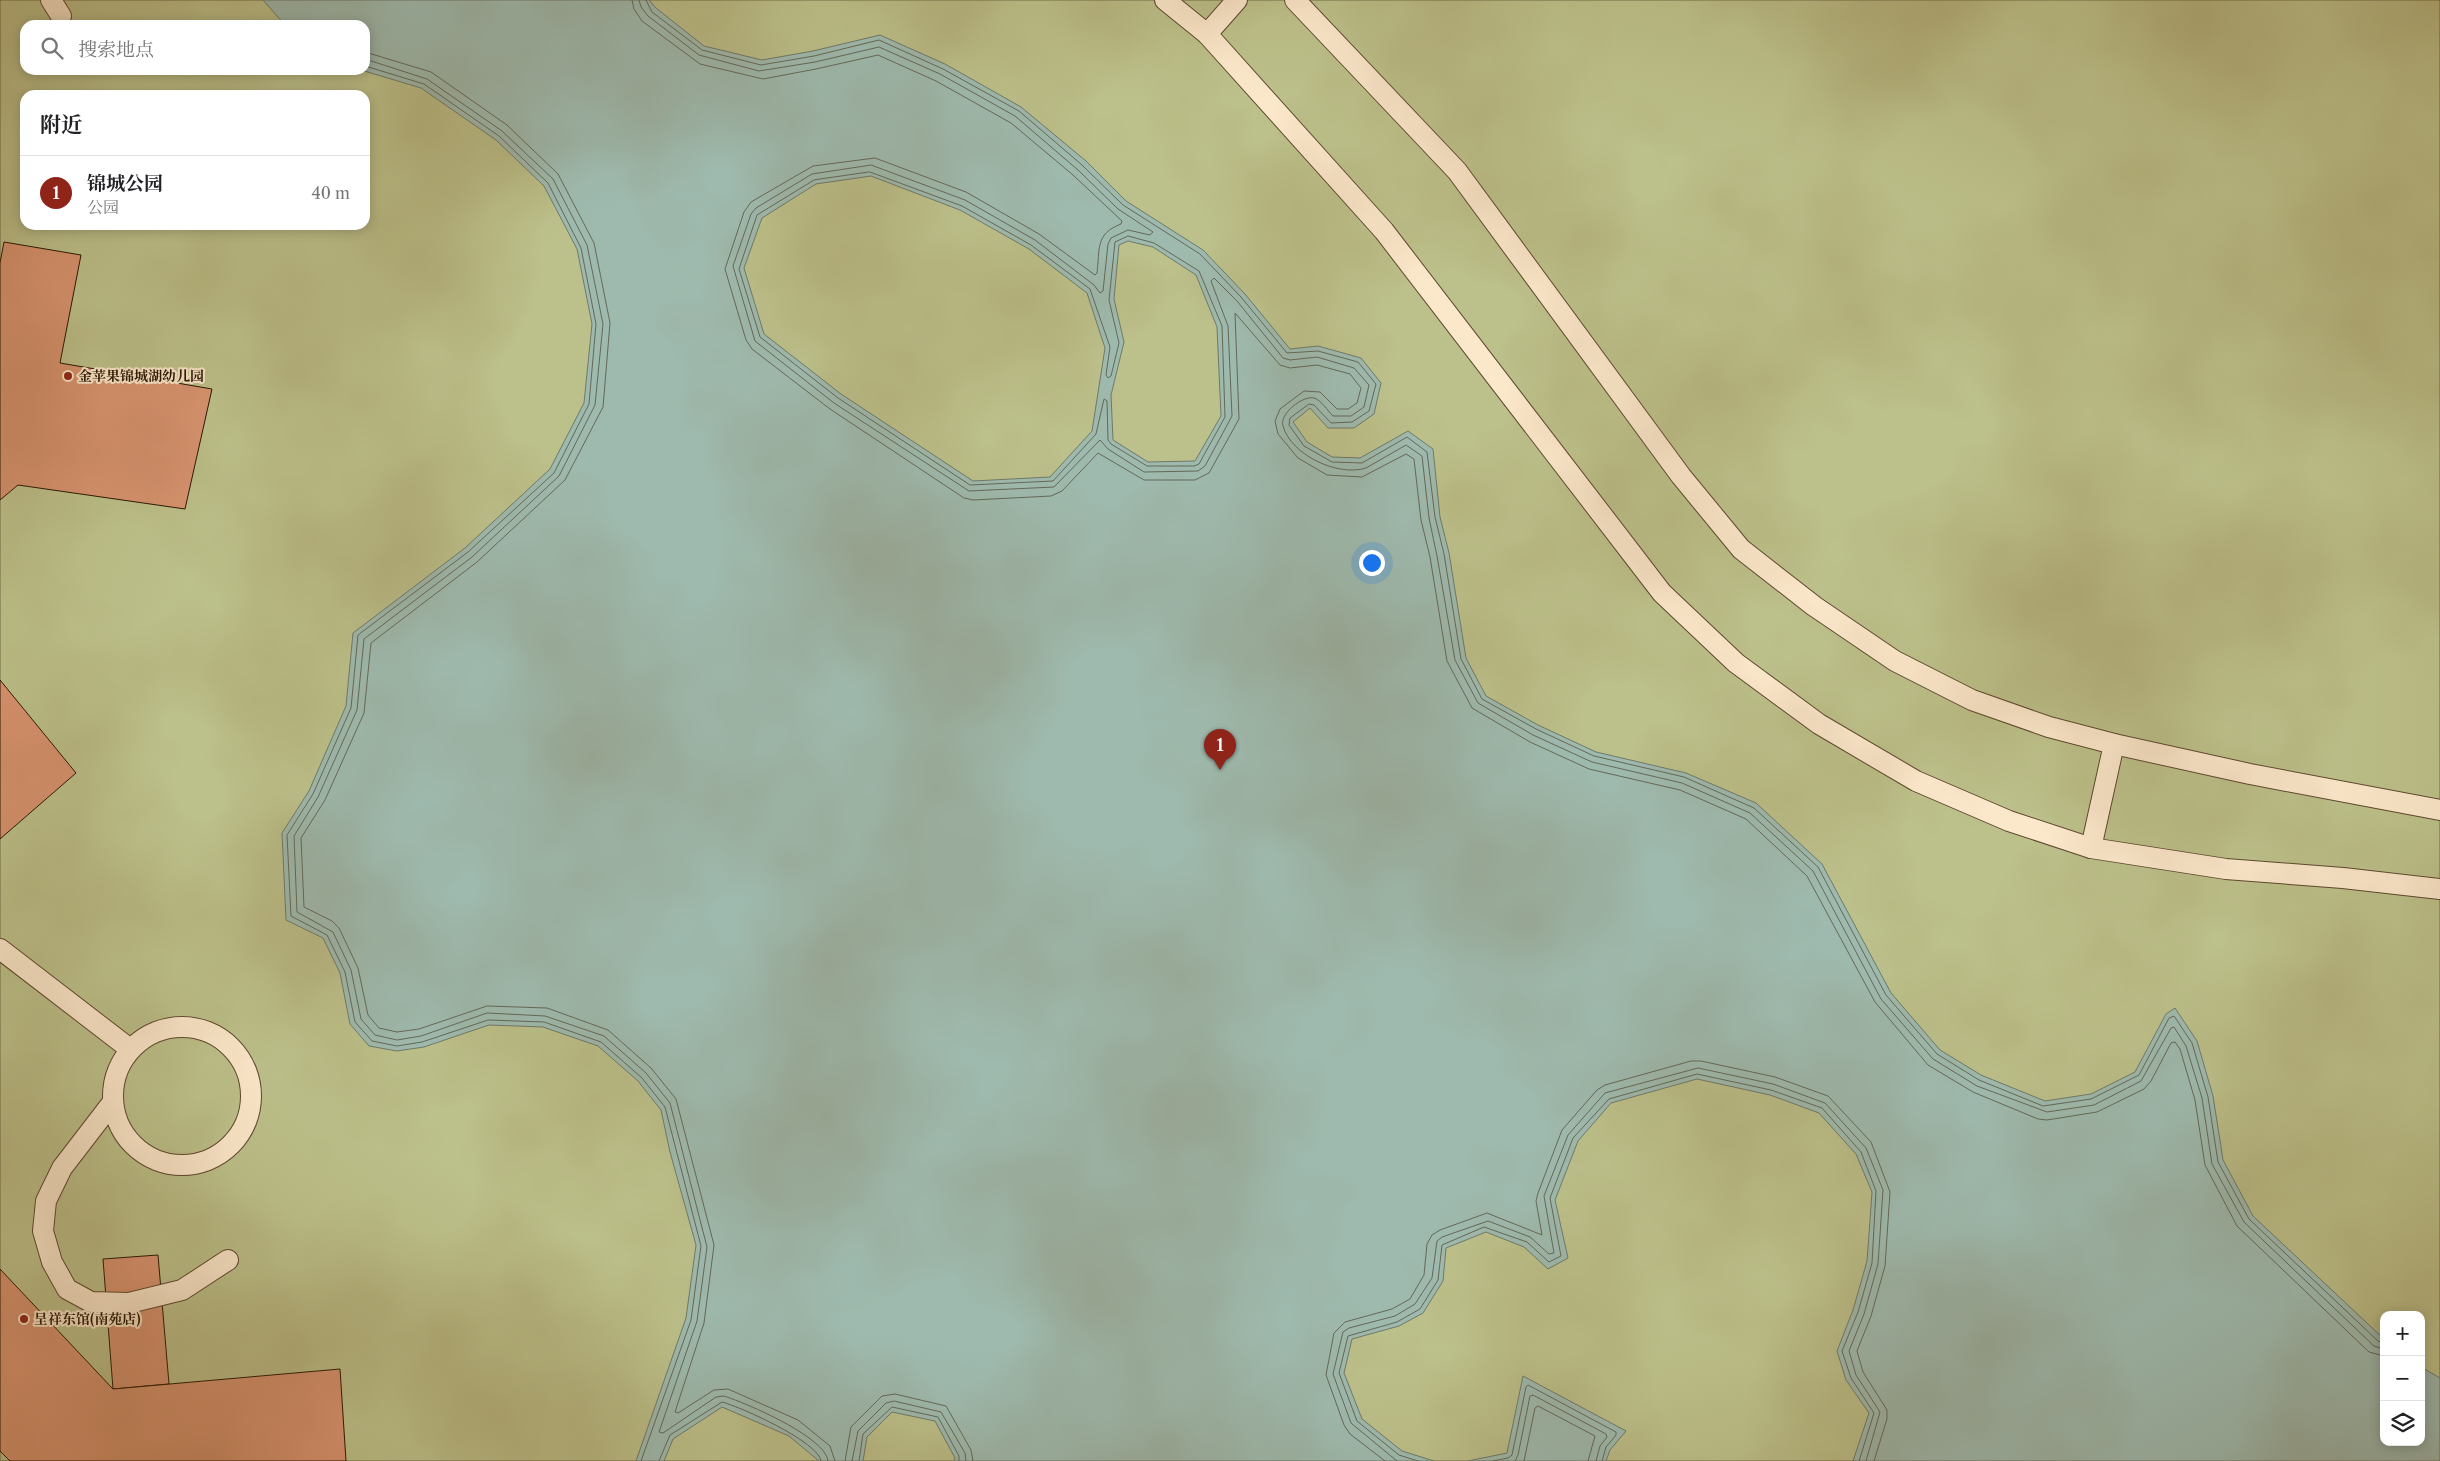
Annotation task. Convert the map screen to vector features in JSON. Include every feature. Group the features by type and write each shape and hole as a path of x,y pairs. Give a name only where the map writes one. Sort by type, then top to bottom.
{"lane":[{"path":"1164,0 1207,34 1384,231 1662,593 1736,664 1819,724 1916,781 2009,821 2091,848 2226,869 2343,878 2440,890"},
{"path":"1207,34 1237,0"},
{"path":"1295,0 1457,171 1681,476 1741,549 1814,606 1896,661 1972,700 2049,727 2114,744 2250,774 2440,810"},
{"path":"2091,848 2114,744"},
{"path":"0,949 130,1049"},
{"path":"181,1026 210,1032 233,1049 248,1074 251,1102 242,1130 223,1151 196,1163 168,1164 141,1152 121,1131 112,1103 115,1074 130,1049 153,1032 181,1026"},
{"path":"112,1103 62,1168 46,1201 43,1231 52,1262 67,1290 91,1302 129,1303 182,1290 228,1260"}],"green space":[{"path":"0,0 2440,0 2440,1461 0,1461"}],"water":[{"path":"263,0 649,0 656,8 704,46 762,60 813,51 880,35 945,64 1021,107 1086,161 1126,201 1203,250 1245,294 1290,349 1318,346 1361,358 1381,383 1374,414 1354,428 1328,428 1310,408 1293,422 1307,442 1332,457 1360,458 1408,431 1433,449 1440,517 1449,553 1466,658 1486,696 1538,725 1596,752 1686,773 1756,803 1822,864 1891,993 1940,1050 1981,1075 2045,1101 2091,1094 2135,1072 2166,1014 2175,1008 2197,1041 2213,1096 2223,1160 2253,1216 2380,1335 2380,1446 2425,1446 2425,1369 2440,1378 2440,1461 1853,1461 1869,1413 1846,1380 1837,1351 1853,1310 1867,1261 1872,1192 1856,1154 1819,1113 1770,1095 1697,1079 1611,1103 1578,1141 1555,1200 1568,1258 1548,1269 1524,1247 1486,1232 1446,1248 1443,1281 1423,1313 1399,1326 1352,1339 1344,1373 1362,1419 1402,1451 1434,1461 954,1461 955,1458 935,1421 892,1412 867,1437 863,1461 819,1461 789,1436 722,1407 673,1439 664,1461 636,1461 686,1318 696,1245 670,1152 661,1110 638,1081 598,1046 543,1027 489,1025 424,1047 397,1051 369,1046 350,1024 340,973 323,938 286,920 282,833 309,791 346,706 353,633 465,548 550,469 584,403 592,324 577,249 544,186 496,140 421,88 370,73 370,20 281,20","holes":["871,176 960,210 1029,249 1087,293 1105,348 1092,431 1050,477 973,481 841,394 764,334 744,268 762,218 816,184","1128,241 1153,247 1196,275 1217,327 1221,416 1195,461 1148,462 1113,440 1111,395 1124,342 1114,299 1119,245"]},
{"path":"1523,1376 1626,1431 1610,1450 1606,1461 1468,1461 1507,1453"}],"building":[{"name":"金苹果锦城湖幼儿园","path":"4,242 81,255 60,363 212,389 185,509 18,485 0,500 0,263"},
{"path":"0,680 76,773 0,839"},
{"path":"158,1255 169,1384 113,1389 103,1259"},
{"name":"呈祥东馆(南苑店)","path":"0,1269 113,1389 340,1369 346,1461 10,1461 0,1451"}],"place":[{"name":"金苹果锦城湖幼儿园","path":"68,376"},
{"name":"锦城公园","path":"1220,770"},
{"name":"呈祥东馆(南苑店)","path":"24,1319"}]}
